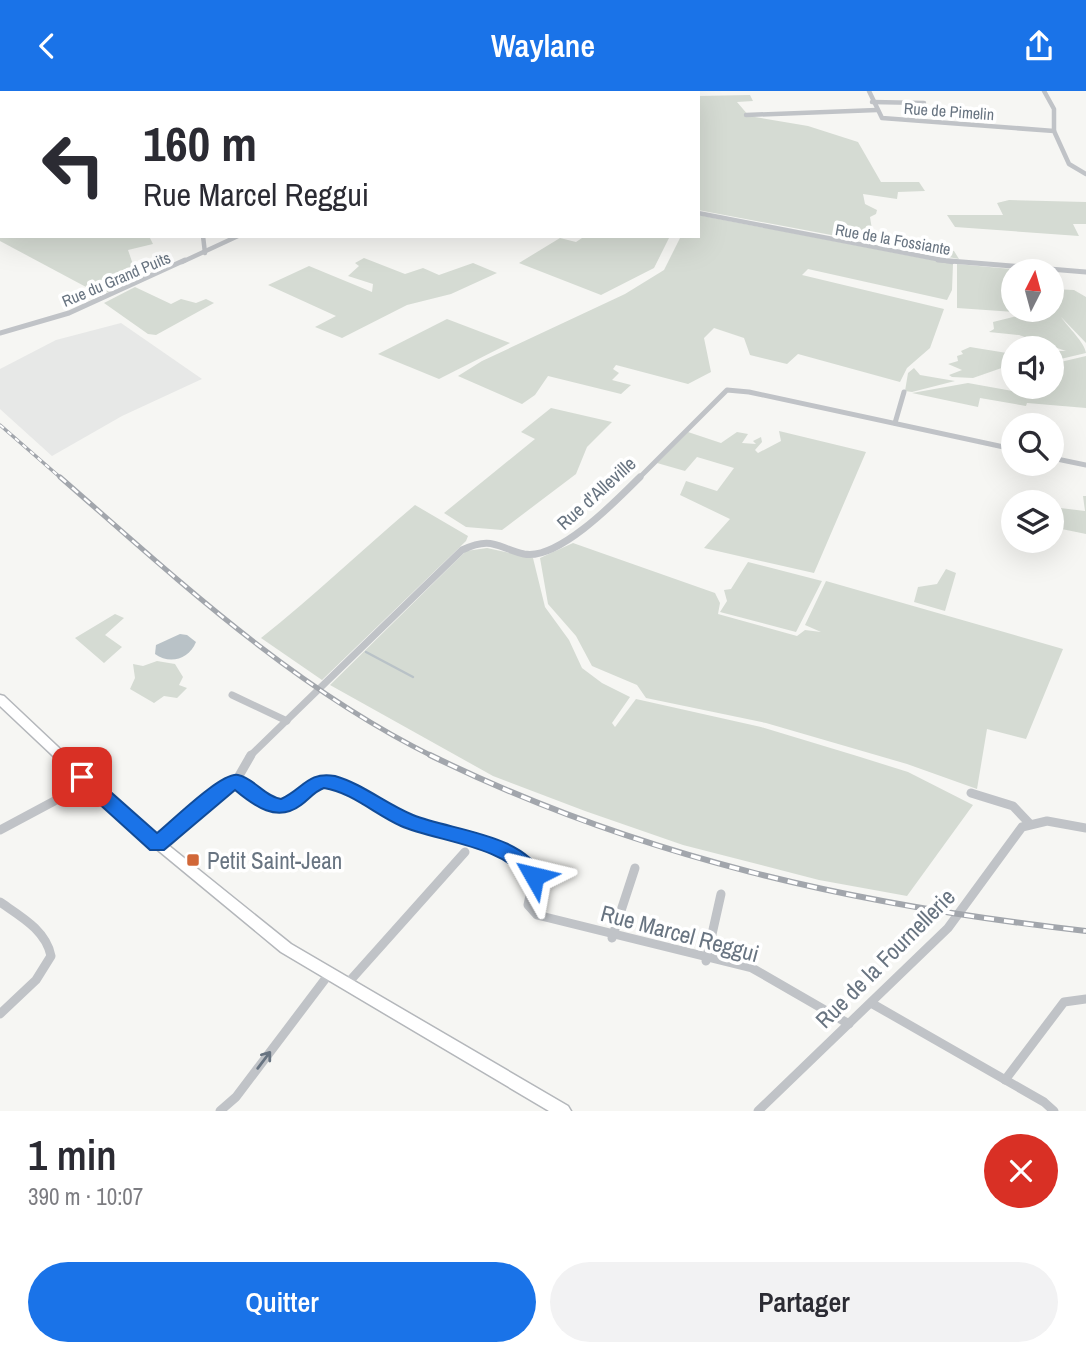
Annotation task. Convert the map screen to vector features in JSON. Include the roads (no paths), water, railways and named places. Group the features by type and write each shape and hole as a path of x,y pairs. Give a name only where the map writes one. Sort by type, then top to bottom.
{"main road":[{"path":"0,699 88,783 160,846 286,948 563,1111"}],"street":[{"name":"Rue de Pimelin","path":"869,91 882,118 1054,130"},
{"path":"1044,91 1055,109 1054,130 1069,164 1086,174"},
{"path":"872,101 924,103"},
{"path":"746,115 877,110"},
{"name":"Rue de la Fossiante","path":"700,213 943,261 1086,272"},
{"path":"203,238 205,253"},
{"name":"Rue du Grand Puits","path":"0,333 63,315 234,238"},
{"name":"Rue d'Alleville","path":"160,846 225,793 248,758 463,549 479,542 497,543 536,555 561,545 628,489 727,390 749,392 1001,446"},
{"path":"895,423 904,392"},
{"path":"1064,460 1086,465"},
{"path":"232,695 287,721"},
{"name":"Rue Marcel Reggui","path":"232,784 265,804 282,806 293,802 315,782 335,783 409,822 478,839 533,871 527,896 530,910 545,918 613,937 752,968 849,1024"},
{"path":"0,830 88,783"},
{"path":"971,793 1013,806 1030,824 1058,822 1086,828"},
{"name":"Rue de la Fournellerie","path":"758,1111 948,928 1015,835 1030,824"},
{"path":"347,984 464,852"},
{"path":"613,937 635,868"},
{"path":"707,959 721,894"},
{"path":"0,902 35,925 50,941 51,949 50,959 39,978 0,1014"},
{"path":"220,1111 236,1097 330,974"},
{"path":"1005,1080 1064,1002 1086,999"},
{"path":"871,1003 1054,1111"}],"waterway":[{"path":"366,652 413,677"}],"railway":[{"path":"0,425 62,479"},
{"path":"60,477 193,592 284,665 382,729 432,756"},
{"path":"432,756 509,791 589,822 750,872 916,907 1086,931"}],"place":[{"name":"Petit Saint-Jean","path":"193,860"}]}
